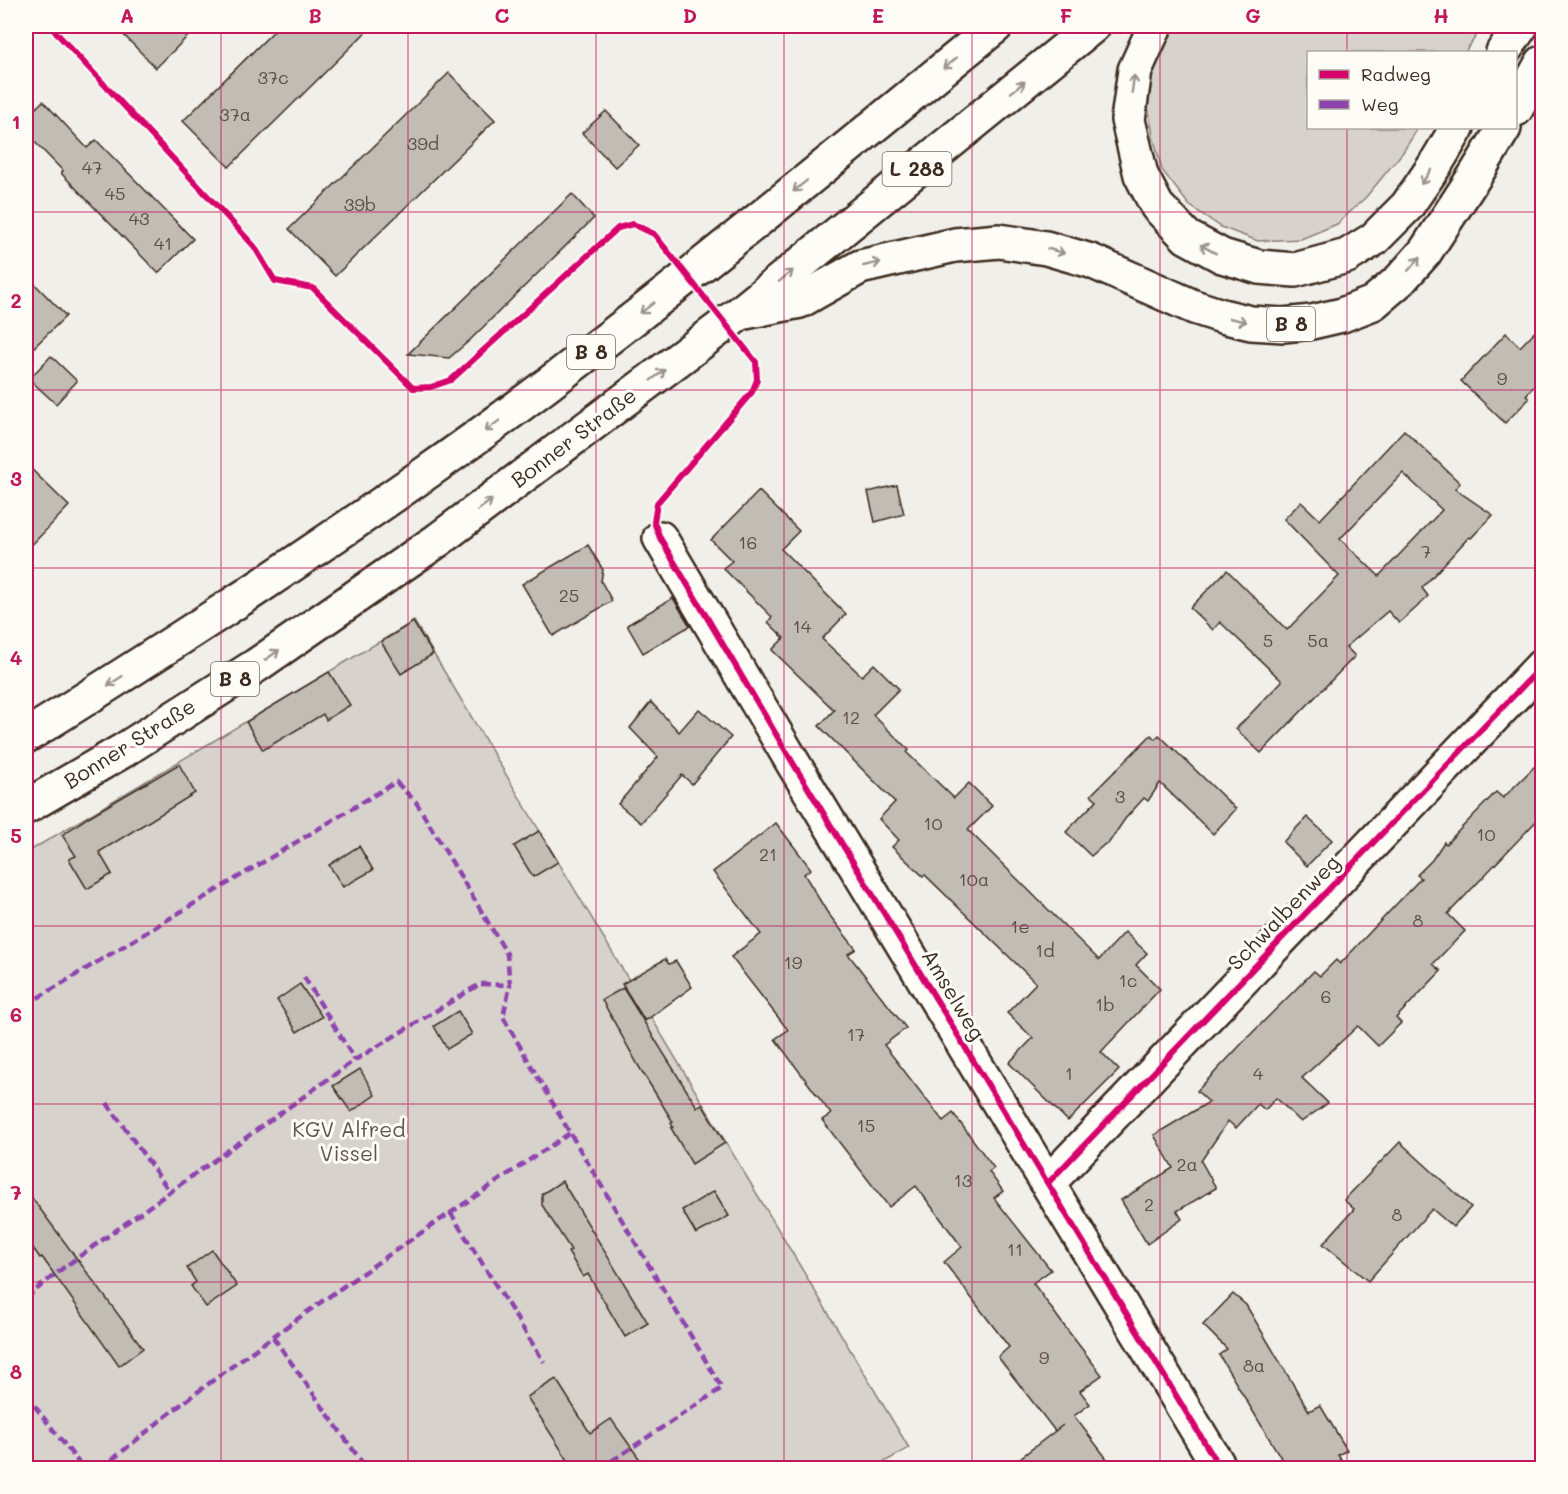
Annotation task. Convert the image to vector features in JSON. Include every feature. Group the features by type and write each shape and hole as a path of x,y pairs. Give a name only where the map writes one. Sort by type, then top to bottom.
{"main road":[{"name":"B 8","path":"26,736 100,691 278,574 465,445 589,354 729,244 996,26"},
{"name":"Bonner Straße","path":"26,807 124,750 286,645 438,540 740,314 1093,26"},
{"path":"1155,26 1135,70 1128,120 1141,175 1157,206 1187,237 1222,256 1259,267 1295,270 1347,256 1374,239 1407,206 1456,129"},
{"path":"1504,51 1521,26"},
{"path":"1517,106 1542,63"},
{"name":"B 8","path":"740,314 800,301 860,267 955,245 999,241 1046,248 1091,261 1194,307 1251,323 1283,325 1312,322 1342,315 1373,303 1400,280 1425,252 1503,129"},
{"name":"Amselweg","path":"660,538 1220,1468"},
{"name":"Schwalbenweg","path":"1048,1183 1542,666"}],"green space":[{"path":"1173,26 1483,26 1466,51 1307,51 1307,129 1417,129 1403,152 1366,197 1337,224 1301,239 1258,241 1221,227 1189,205 1162,170 1153,136 1147,101 1153,64"},
{"name":"KGV Alfred Vissel","path":"414,621 909,1448 874,1468 26,1468 26,853"}],"building":[{"path":"115,26 198,26 156,68"},
{"path":"279,26 372,26 229,167 183,121"},
{"path":"449,73 495,120 335,276 289,229"},
{"path":"43,101 87,148 96,140 193,239 158,273 61,173 63,171 26,133 26,118"},
{"path":"606,111 639,145 615,167 582,133"},
{"path":"572,194 594,218 469,341 449,358 408,354"},
{"path":"26,275 66,316 26,355"},
{"path":"1542,324 1542,377 1526,395 1529,399 1505,423 1461,381 1506,333 1520,347"},
{"path":"51,356 77,381 56,404 29,379"},
{"path":"1404,430 1460,483 1455,489 1493,515 1471,538 1469,537 1422,588 1428,596 1416,608 1399,623 1388,611 1346,647 1355,656 1261,753 1236,729 1282,681 1220,622 1213,630 1190,608 1227,570 1287,630 1339,576 1284,519 1301,502 1320,520","holes":["1403,473 1442,510 1379,576 1340,539"]},
{"path":"26,464 69,506 26,551"},
{"path":"897,485 904,514 875,522 868,492"},
{"path":"759,491 799,531 781,549 846,614 822,639 862,676 874,664 899,689 873,715 909,750 907,753 954,798 969,783 992,806 968,830 1099,960 1125,932 1147,953 1136,965 1160,989 1101,1052 1119,1070 1068,1121 1009,1063 1033,1038 1007,1013 1036,983 925,875 923,876 892,847 899,840 879,819 895,802 819,726 834,710 772,650 784,638 768,622 772,617 723,568 732,561 711,540"},
{"path":"588,545 603,570 601,581 612,601 553,636 522,584"},
{"path":"673,598 690,626 643,653 627,625"},
{"path":"413,622 433,654 401,674 381,642"},
{"path":"329,672 350,705 326,720 323,714 263,750 246,722"},
{"path":"651,702 679,732 699,709 731,737 692,784 682,775 641,823 618,804 658,757 630,728"},
{"path":"1151,735 1155,739 1159,735 1236,809 1213,834 1160,783 1148,801 1144,798 1125,819 1108,844 1091,856 1066,832 1097,800 1091,795"},
{"path":"1542,759 1542,815 1448,914 1465,931 1433,964 1441,971 1396,1018 1401,1023 1378,1046 1358,1026 1302,1078 1328,1103 1301,1122 1276,1098 1265,1110 1258,1104 1236,1128 1228,1121 1201,1161 1216,1188 1177,1211 1182,1219 1147,1244 1121,1200 1173,1168 1154,1135 1209,1102 1197,1091 1253,1032 1314,971 1320,976 1336,960 1340,964 1421,878 1417,875 1432,860 1444,842 1446,844 1496,792 1503,798"},
{"path":"179,764 195,793 99,852 112,874 87,889 69,859 76,856 62,835"},
{"path":"1307,817 1332,840 1307,866 1283,842"},
{"path":"776,823 811,869 804,874 827,912 856,949 848,954 906,1028 884,1045 943,1121 953,1113 994,1168 989,1172 1003,1191 994,1198 1051,1270 1033,1283 1102,1375 1080,1391 1090,1404 1074,1416 1114,1468 1007,1468 1063,1425 1055,1431 998,1357 1009,1347 944,1262 962,1247 916,1186 889,1207 822,1120 831,1114 775,1039 788,1030 731,957 761,934 713,872"},
{"path":"539,831 558,862 533,877 514,846"},
{"path":"359,846 373,870 343,887 329,865"},
{"path":"665,959 669,964 676,961 692,987 645,1021 622,984"},
{"path":"300,984 322,1017 297,1032 277,1000"},
{"path":"623,988 697,1107 702,1104 725,1143 692,1164 671,1128 673,1122 602,1000"},
{"path":"458,1011 472,1034 447,1049 434,1026"},
{"path":"360,1069 375,1095 351,1112 333,1086"},
{"path":"1400,1142 1471,1207 1453,1227 1432,1209 1368,1281 1323,1244 1354,1209 1344,1200"},
{"path":"562,1181 648,1323 625,1337 588,1274 583,1277 568,1252 571,1250 542,1205 542,1194"},
{"path":"26,1190 143,1348 119,1366 26,1238"},
{"path":"714,1191 729,1216 696,1234 682,1210"},
{"path":"212,1250 237,1286 206,1307 191,1286 196,1282 187,1268"},
{"path":"1233,1294 1246,1305 1309,1411 1320,1405 1347,1450 1338,1455 1346,1468 1287,1468 1219,1355 1227,1349 1203,1325"},
{"path":"556,1379 590,1433 611,1419 646,1468 573,1468 527,1397"}],"marked path":[{"path":"26,1005 396,782 416,802 507,954 510,985 503,1017 722,1388 601,1468"},
{"path":"304,977 355,1060"},
{"path":"26,1298 63,1268 355,1060 480,984 510,985"},
{"path":"107,1103 170,1192"},
{"path":"101,1468 183,1403 278,1333 570,1133"},
{"path":"450,1212 544,1362"},
{"path":"273,1337 366,1468"},
{"path":"26,1395 83,1468"}],"cycle path":[{"path":"50,26 254,246 275,281 313,288 413,388 431,387 451,380 618,228 633,224 654,234 756,362 757,380 752,392 657,503 654,522 660,538 793,763 1220,1468"},
{"path":"1048,1183 1542,666"}]}
